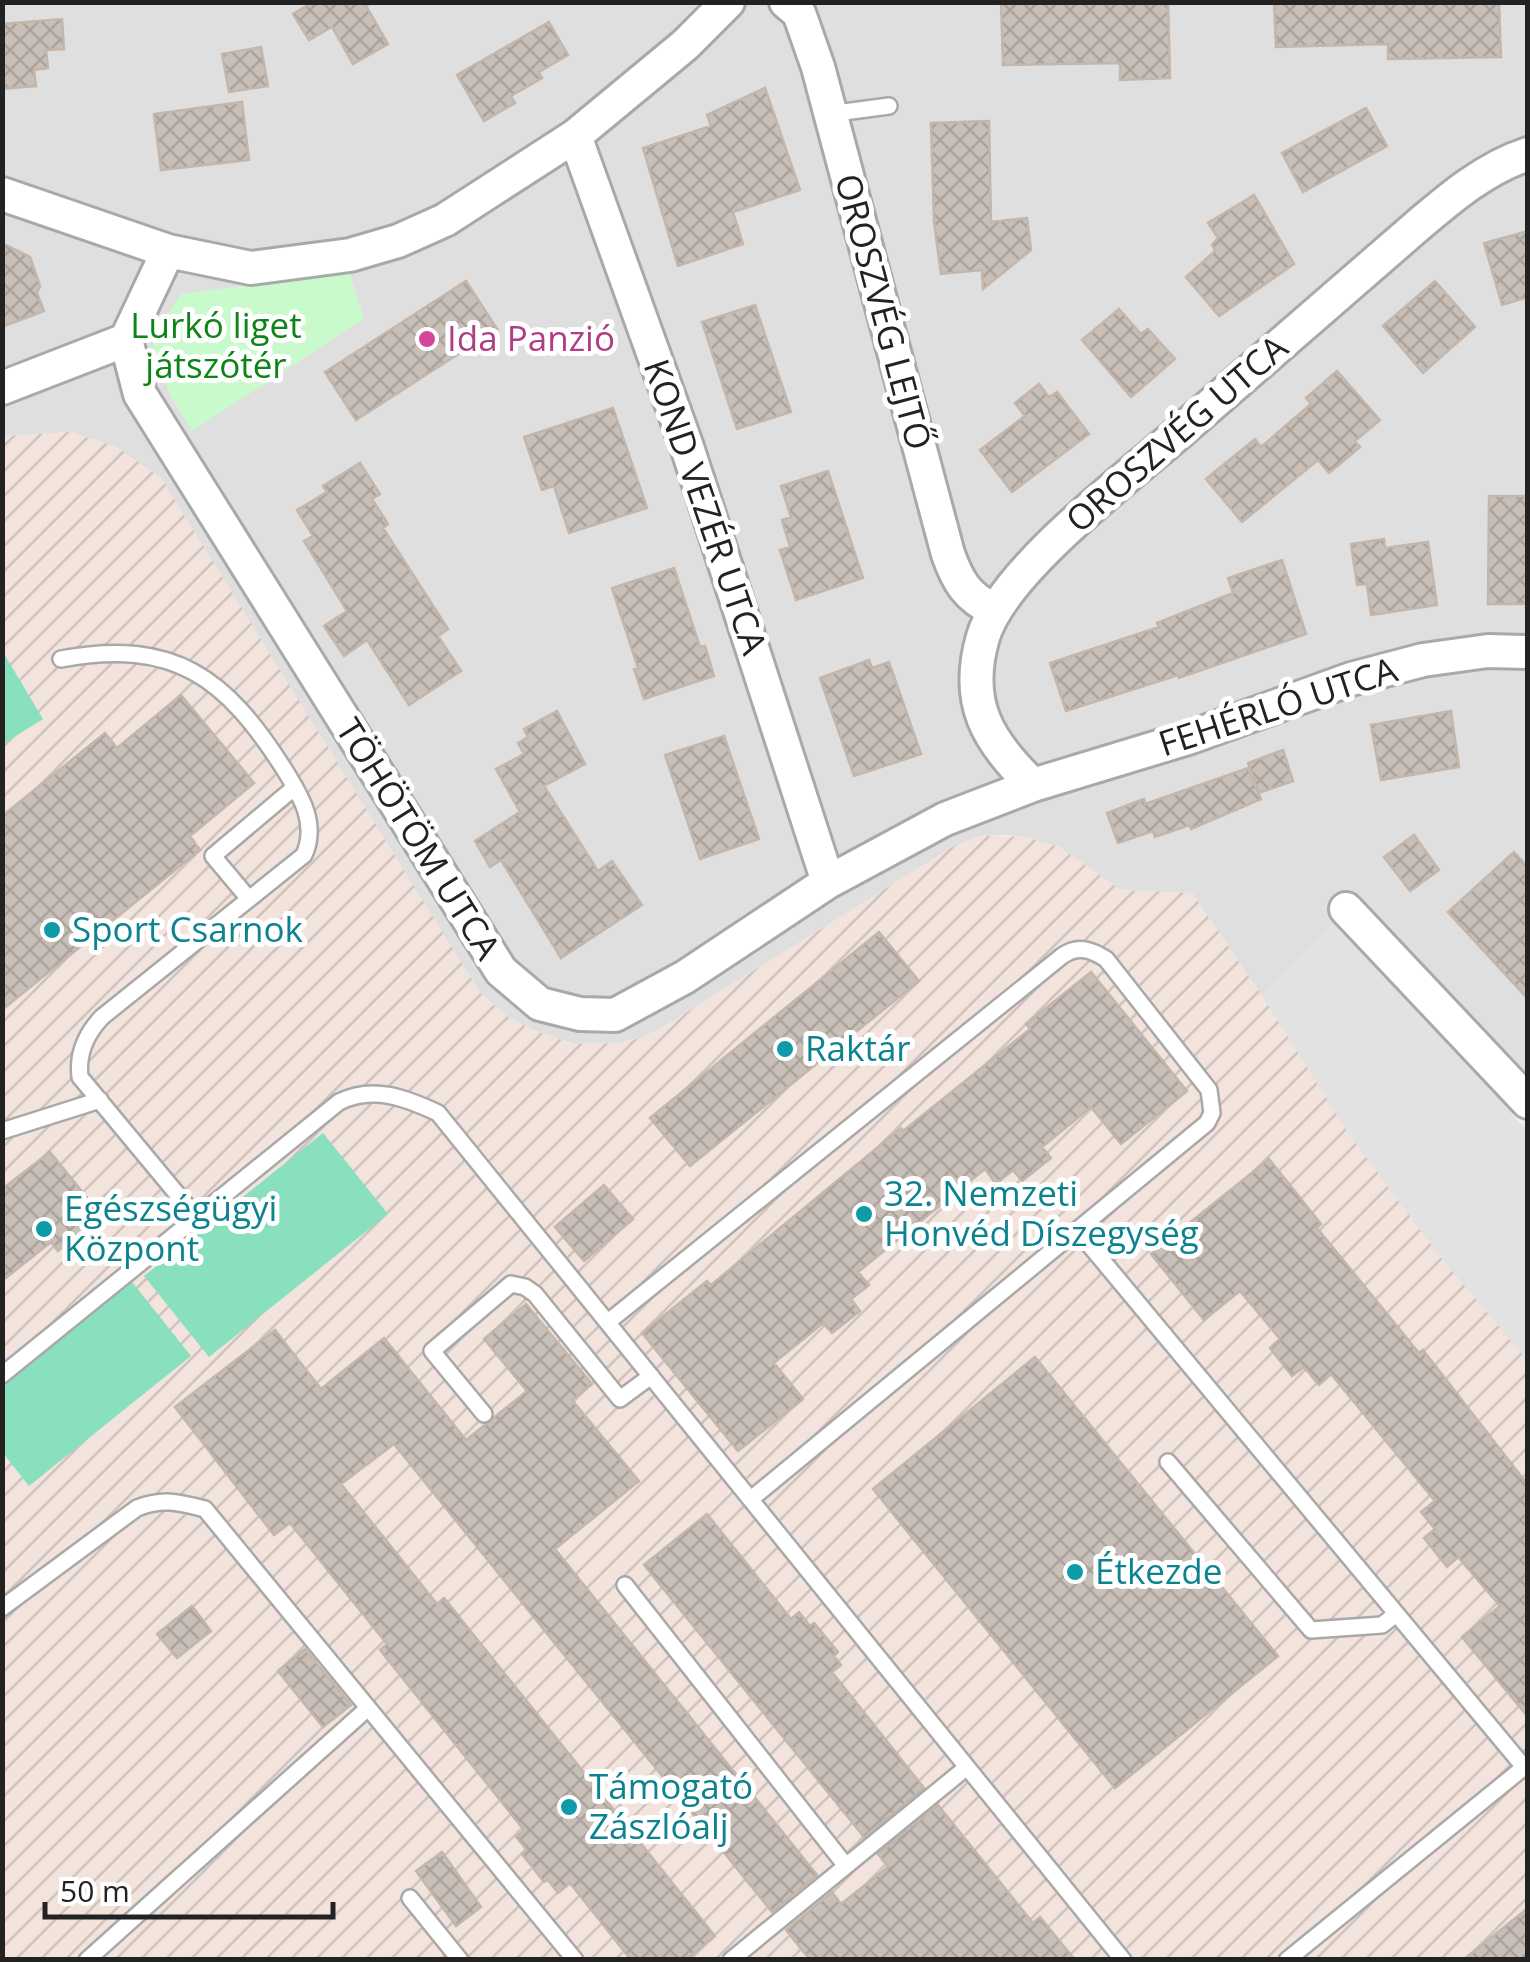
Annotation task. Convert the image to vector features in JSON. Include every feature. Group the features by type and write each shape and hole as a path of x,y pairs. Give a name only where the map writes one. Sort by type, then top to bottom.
{"street":[{"path":"2,194 168,251 251,268 350,255 398,241 444,220 575,136 685,46 728,2"},
{"name":"OROSZVÉG LEJTŐ","path":"786,2 799,13 805,28 948,554 957,580 967,594 994,610"},
{"name":"KOND VEZÉR UTCA","path":"575,136 687,447 828,882"},
{"name":"OROSZVÉG UTCA","path":"1033,785 984,726 977,672 983,636 994,610 1052,544 1416,226 1463,188 1528,154"},
{"path":"2,388 126,340 168,251"},
{"name":"TÖHÖTÖM UTCA","path":"126,340 148,410 500,970 540,1004 580,1014 615,1015 685,977 828,882 945,819 1033,785"},
{"name":"FEHÉRLÓ UTCA","path":"1033,785 1191,737 1299,696 1405,665 1488,651 1528,652"},
{"path":"1346,908 1528,1102"}],"lane":[{"path":"829,114 889,106"},
{"path":"62,660 124,654 166,662 210,679 260,731 296,787 308,816 308,846 304,855 102,1016 91,1029 78,1062 80,1076 197,1218"},
{"path":"249,899 213,856 296,787"},
{"path":"608,1322 1071,949 1082,948 1106,959 1203,1080 1212,1100 1208,1123 751,1499"},
{"path":"2,1375 340,1102 377,1092 398,1096 438,1113 1123,1960"},
{"path":"2,1131 100,1100"},
{"path":"1077,1230 1526,1766 1287,1960"},
{"path":"484,1414 432,1352 511,1284 526,1287 534,1294 620,1400 651,1376"},
{"path":"1168,1462 1311,1630 1382,1625 1396,1614"},
{"path":"2,1608 137,1508 156,1500 204,1508 575,1960"},
{"path":"625,1585 846,1866"},
{"path":"87,1960 368,1708"},
{"path":"732,1960 967,1767"},
{"path":"410,1898 460,1960"}],"shaded area":[{"path":"3,3 1527,3 1527,1102 1512,1115 1336,924 1262,996 1192,893 1121,890 1059,847 1004,835 982,836 956,845 641,1038 574,1044 508,1017 480,993 117,447 70,432 3,436"},
{"path":"70,432 117,447 161,478 480,993 508,1017 533,1030 574,1044 641,1038 956,845 982,836 1025,837 1059,847 1121,890 1192,893 1262,996 1335,923 1527,1131 1527,1959 3,1960 3,436"},
{"path":"1335,923 1527,1131 1527,1360 1441,1258 1350,1136 1262,996"}],"green space":[{"name":"Lurkó liget játszótér","path":"349,272 364,319 192,431 170,395 151,339 181,294"},
{"path":"3,652 43,719 2,744"},
{"path":"323,1133 388,1214 209,1357 144,1276"},
{"path":"132,1282 191,1356 29,1486 3,1453 3,1386"}],"building":[{"path":"313,2 372,2 366,6 388,44 353,64 332,27 309,40 293,14"},
{"path":"1001,2 1168,2 1170,78 1120,80 1120,63 1003,65"},
{"path":"1274,2 1499,2 1501,57 1388,59 1388,44 1276,47"},
{"path":"62,19 64,49 46,50 48,68 34,70 36,86 2,89 2,24"},
{"path":"549,22 568,55 539,72 542,78 511,96 515,103 484,121 457,75"},
{"path":"261,47 268,86 229,92 222,54"},
{"path":"765,88 800,190 733,212 743,244 678,266 643,148 711,126 707,115"},
{"path":"242,102 249,160 161,170 154,114"},
{"path":"1366,108 1387,146 1303,192 1282,153"},
{"path":"989,121 991,222 1027,218 1031,250 983,289 982,270 941,274 934,222 931,123"},
{"path":"1254,195 1294,264 1219,316 1186,277 1215,251 1212,245 1218,238 1208,223"},
{"path":"1528,231 1528,297 1502,305 1484,243"},
{"path":"2,243 30,257 44,311 2,327"},
{"path":"466,281 497,329 356,420 325,372"},
{"path":"1435,281 1475,327 1423,373 1383,326"},
{"path":"755,305 791,412 737,429 702,322"},
{"path":"1119,309 1141,334 1148,329 1175,359 1131,397 1082,340"},
{"path":"1337,371 1380,420 1355,441 1360,447 1329,473 1318,460 1242,522 1206,479 1255,439 1261,447 1311,404 1306,398"},
{"path":"1039,384 1049,397 1057,392 1089,434 1012,492 980,450 1025,416 1015,403"},
{"path":"613,408 647,508 569,533 554,486 542,490 524,437"},
{"path":"360,463 380,494 372,499 388,524 383,528 448,629 438,636 461,671 409,705 367,640 344,656 324,626 347,611 304,541 313,536 297,510 327,492 323,486"},
{"path":"828,471 863,578 796,600 780,550 790,547 782,520 791,517 781,486"},
{"path":"1489,496 1528,496 1528,604 1488,604"},
{"path":"1384,539 1385,548 1428,542 1437,605 1371,615 1367,584 1357,585 1351,544"},
{"path":"1282,560 1306,634 1179,678 1178,675 1066,711 1050,663 1159,627 1157,623 1233,593 1228,578"},
{"path":"674,568 700,647 705,646 714,676 644,699 612,588"},
{"path":"869,660 872,668 889,662 921,754 854,776 820,678"},
{"name":"Sport Csarnok","path":"181,695 254,783 190,836 200,850 2,1010 2,816 105,733 117,748"},
{"path":"557,711 585,764 544,786 598,871 612,861 642,905 561,958 501,860 490,867 475,841 520,812 496,769 524,754 518,743 528,737 524,729"},
{"path":"1451,711 1459,767 1381,780 1371,725"},
{"path":"724,736 759,839 700,859 665,755"},
{"path":"1283,750 1293,781 1259,793 1248,763"},
{"path":"1248,768 1261,799 1191,829 1190,825 1155,837 1153,831 1118,843 1107,813"},
{"path":"1414,835 1439,870 1410,891 1384,857"},
{"path":"1514,852 1528,867 1528,999 1448,912"},
{"name":"Raktár","path":"879,932 919,981 690,1166 650,1118"},
{"name":"32. Nemzeti Honvéd Díszegység","path":"1091,972 1187,1091 1121,1144 1091,1107 1042,1147 1051,1158 1022,1181 1013,1170 996,1184 985,1169 858,1272 869,1285 851,1299 860,1311 832,1333 823,1323 774,1363 803,1399 738,1451 642,1333 707,1281 711,1285 901,1128 903,1131 1030,1029 1026,1024"},
{"name":"Egészségügyi Központ","path":"50,1152 102,1216 58,1251 51,1242 2,1281 2,1189"},
{"path":"1269,1159 1321,1224 1317,1228 1419,1353 1423,1350 1528,1485 1528,1717 1462,1637 1500,1606 1458,1557 1447,1567 1424,1538 1435,1529 1421,1512 1435,1501 1331,1374 1319,1385 1304,1367 1292,1376 1270,1348 1280,1339 1240,1291 1204,1320 1151,1254"},
{"path":"604,1185 633,1219 584,1261 555,1227"},
{"path":"526,1304 592,1384 572,1400 639,1481 555,1549 817,1875 772,1912 394,1444 341,1484 437,1604 444,1598 715,1936 686,1960 631,1960 570,1883 558,1893 548,1880 544,1882 522,1854 527,1850 516,1837 524,1830 380,1650 387,1644 290,1523 274,1535 175,1407 275,1330 321,1389 384,1338 466,1440 527,1391 484,1339"},
{"name":"Étkezde","path":"1035,1357 1278,1656 1115,1788 873,1489"},
{"path":"707,1514 791,1619 799,1612 810,1626 814,1623 838,1652 834,1656 841,1665 832,1672 924,1788 864,1837 644,1565"},
{"path":"192,1606 211,1631 177,1658 157,1634"},
{"path":"305,1649 351,1705 323,1727 278,1671"},
{"path":"938,1805 1033,1923 1040,1917 1075,1960 810,1960 786,1930 832,1892 841,1904 888,1867 878,1854"},
{"path":"442,1852 481,1907 456,1926 416,1871"},
{"path":"1528,1908 1528,1960 1463,1960"}],"place":[{"name":"Ida Panzió","path":"427,339"},
{"name":"Sport Csarnok","path":"52,930"},
{"name":"Raktár","path":"785,1049"},
{"name":"32. Nemzeti Honvéd Díszegység","path":"864,1214"},
{"name":"Egészségügyi Központ","path":"44,1229"},
{"name":"Étkezde","path":"1075,1572"},
{"name":"Támogató Zászlóalj","path":"569,1807"}]}
